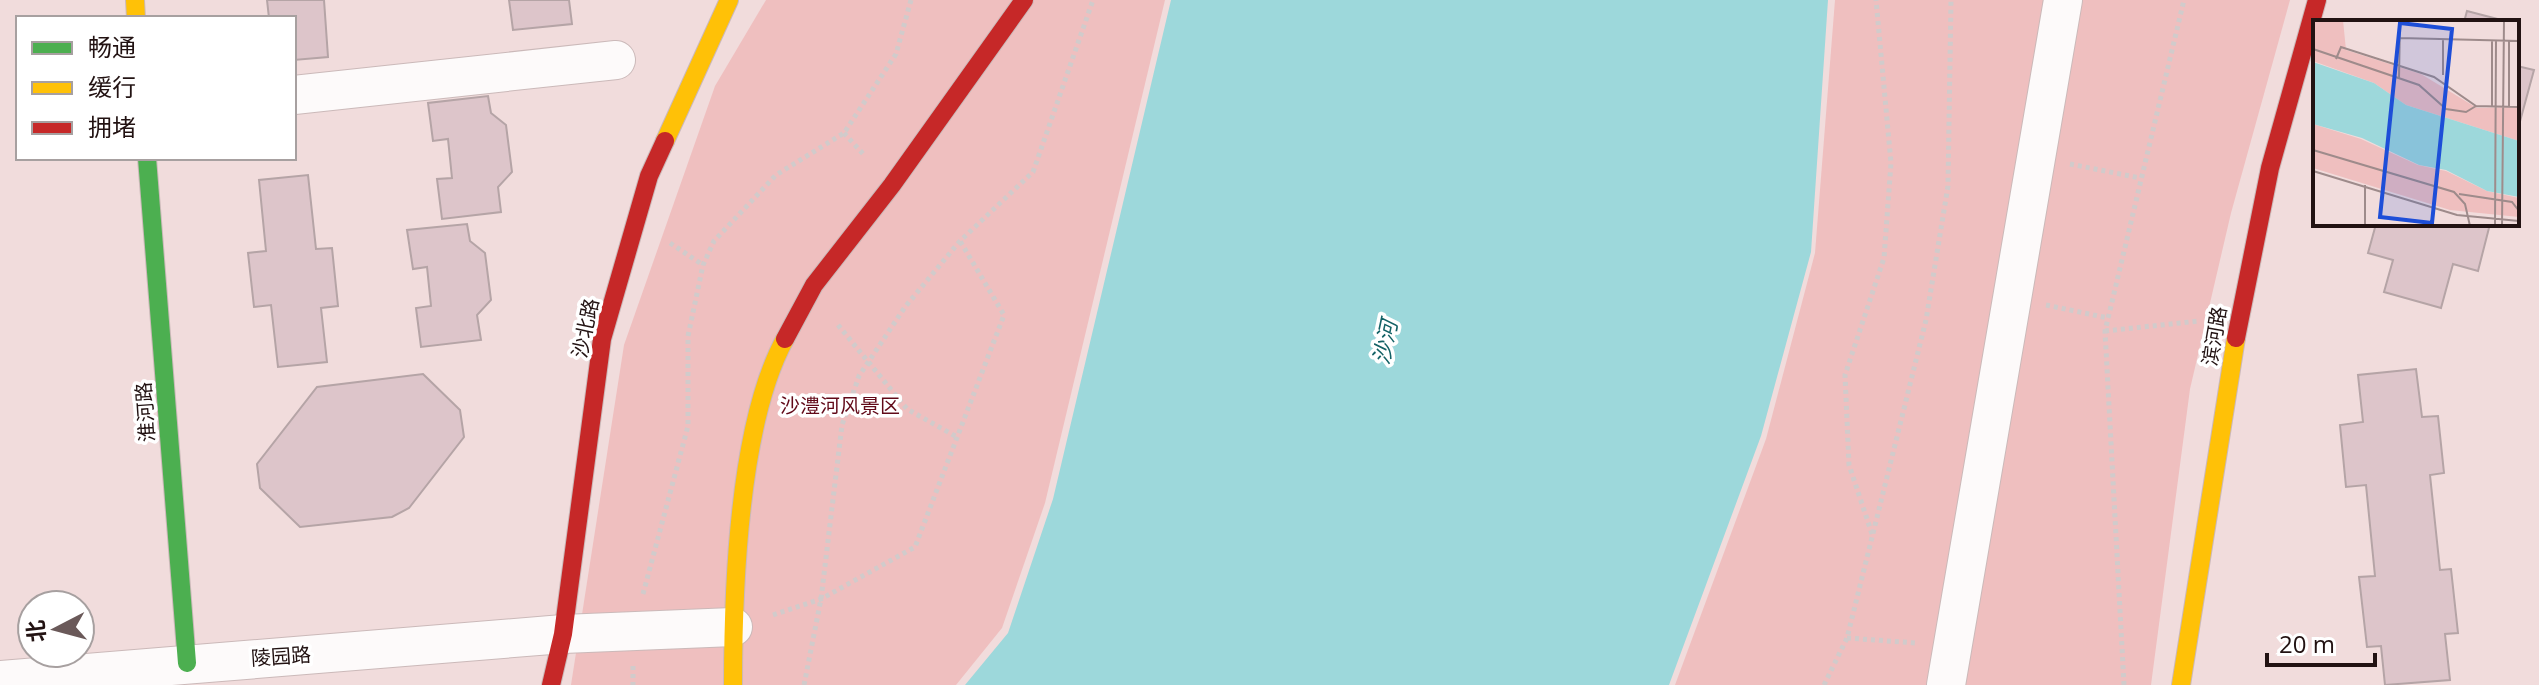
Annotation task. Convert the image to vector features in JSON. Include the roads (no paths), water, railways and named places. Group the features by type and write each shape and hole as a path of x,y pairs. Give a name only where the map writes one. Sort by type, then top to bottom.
{"street":[{"name":"沙北路","path":"551,685 563,634 602,339 649,176 729,0"},
{"path":"733,685 733,627 748,460 774,359 807,298 1024,0"},
{"path":"1946,685 2063,0"},
{"name":"滨河路","path":"2181,685 2239,317 2270,168 2317,0"},
{"path":"296,95 616,60"},
{"name":"淮河路","path":"147,160 187,663"},
{"name":"陵园路","path":"0,680 563,634 733,627"}],"water":[{"name":"沙河","path":"1171,0 1828,0 1811,252 1761,436 1669,685 965,685 1008,633 1053,499"}],"park label":[{"name":"沙澧河风景区","path":"840,405"}]}
